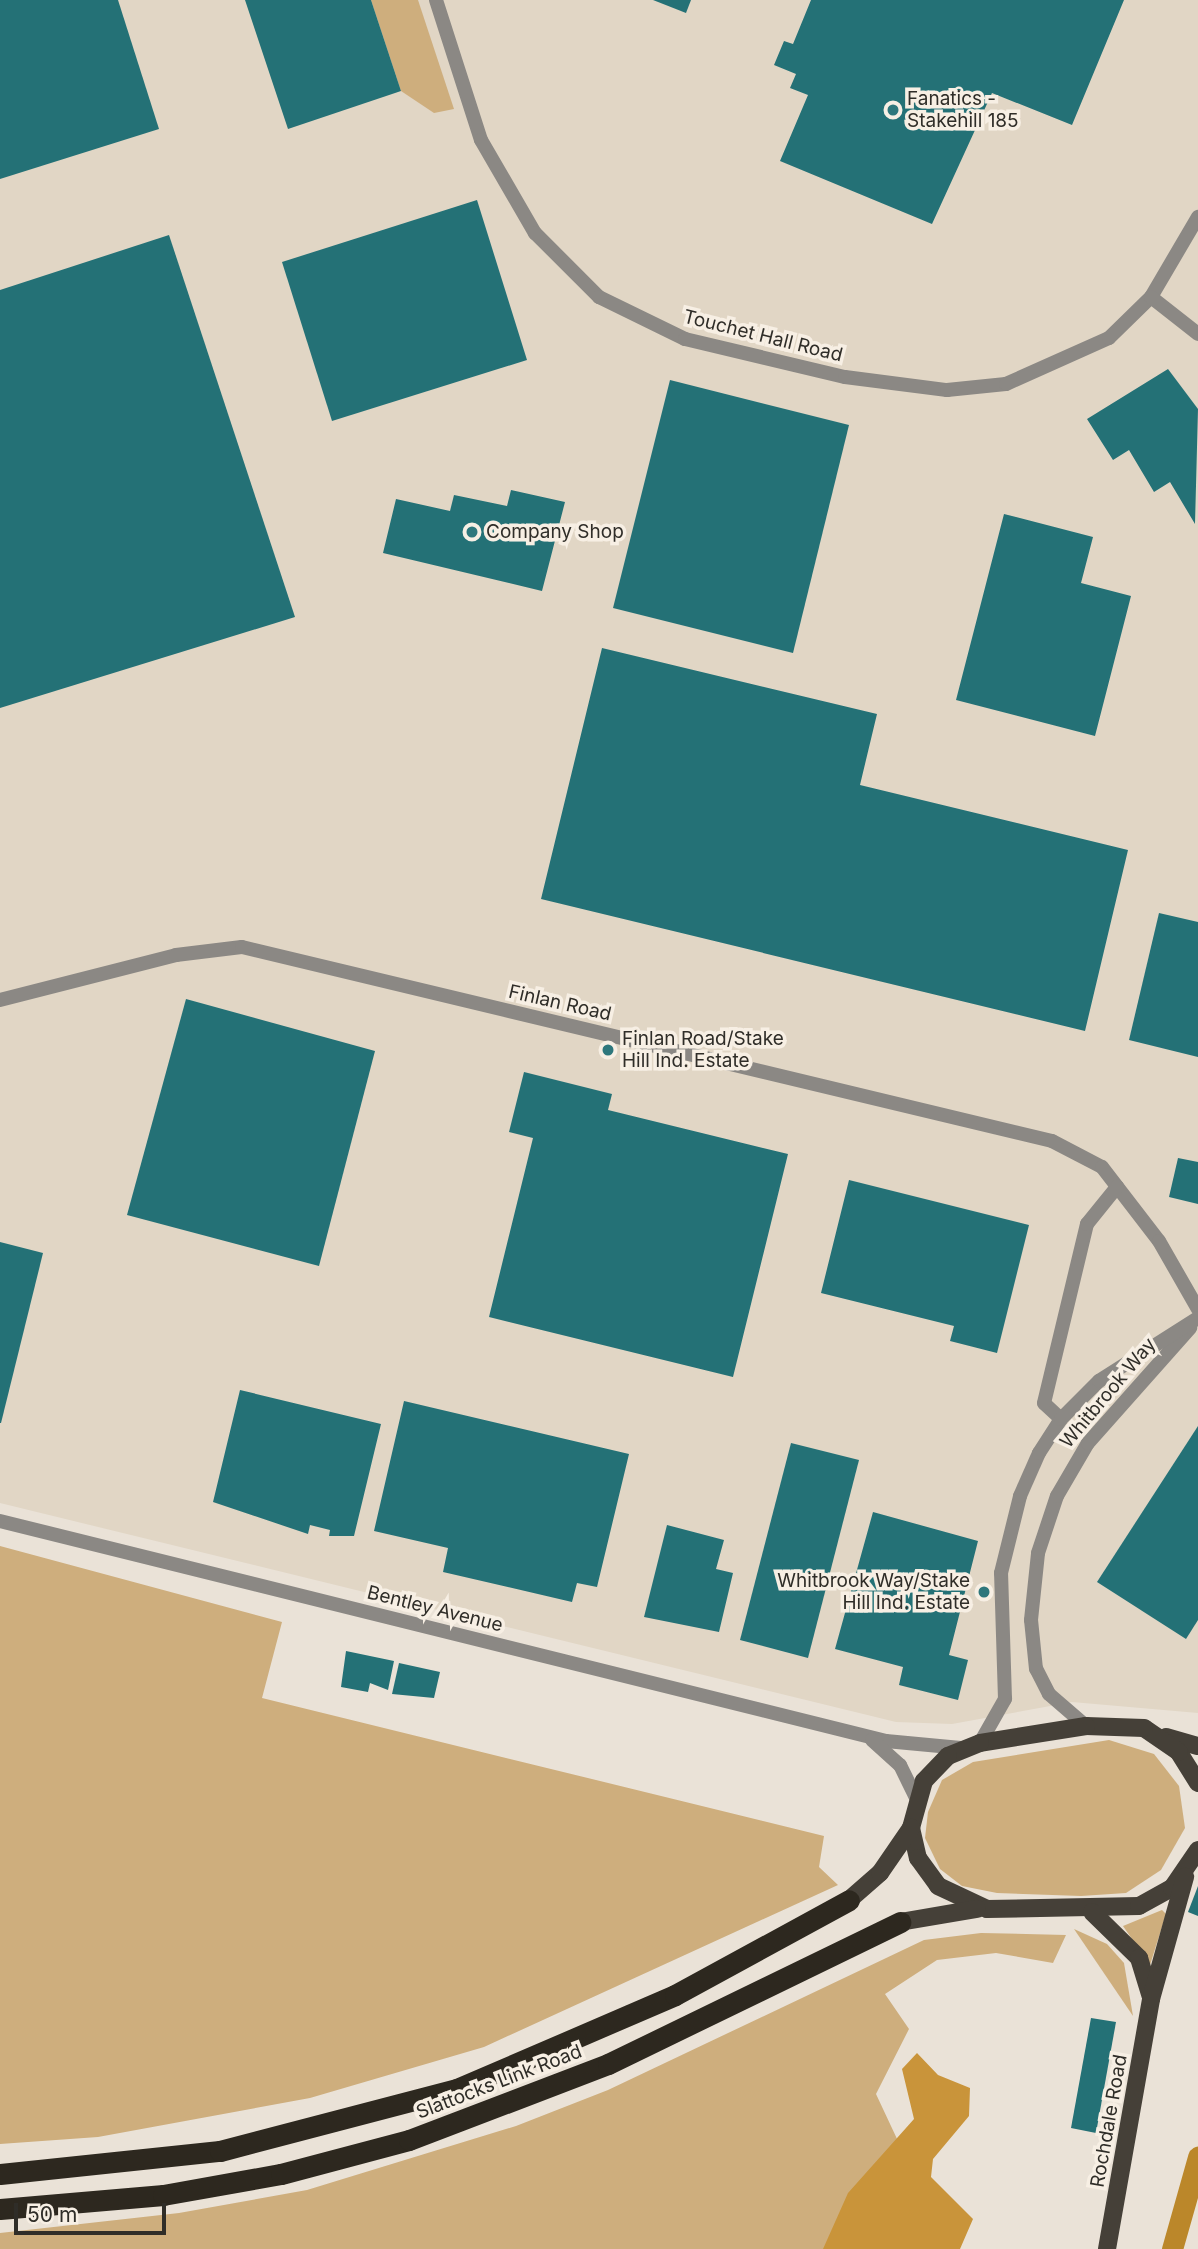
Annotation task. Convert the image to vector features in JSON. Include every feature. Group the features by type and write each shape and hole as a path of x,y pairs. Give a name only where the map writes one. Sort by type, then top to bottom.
{"highway":[{"name":"Slattocks Link Road","path":"0,2174 220,2151 457,2089 675,1995 849,1900"},
{"name":"Slattocks Link Road","path":"0,2209 189,2191 409,2140 608,2064 900,1922"}],"main road":[{"path":"1186,1873 1139,1906 1092,1912 987,1909 938,1886 918,1858 911,1828 916,1798 935,1767 961,1748 1086,1726 1144,1728 1198,1746"},
{"path":"1144,1728 1179,1752 1198,1783"},
{"name":"Slattocks Link Road","path":"849,1900 880,1873 911,1828"},
{"name":"Rochdale Road","path":"1107,2249 1151,1999 1186,1873 1198,1850"},
{"name":"Slattocks Link Road","path":"900,1922 987,1909"},
{"name":"Rochdale Road","path":"1092,1912 1139,1958 1151,1999"}],"street":[{"name":"Touchet Hall Road","path":"436,0 481,140 535,233 598,297 685,339 845,377 947,390 1006,384 1109,338 1151,297 1198,217"},
{"path":"1151,297 1198,334"},
{"name":"Finlan Road","path":"0,1000 176,955 242,947 288,954 1052,1141 1102,1167 1159,1241 1198,1309"},
{"path":"1061,1419 1044,1403 1087,1224 1117,1187"},
{"name":"Whitbrook Way","path":"980,1743 999,1716 1006,1691 998,1598 1005,1545 1028,1475 1061,1419 1120,1364 1198,1318"},
{"name":"Whitbrook Way","path":"1086,1726 1049,1694 1036,1669 1031,1620 1046,1523 1088,1443 1198,1318"},
{"name":"Bentley Avenue","path":"0,1521 862,1734 961,1748"},
{"path":"862,1734 895,1759 916,1798"}],"shaded area":[{"path":"0,0 1198,0 1198,1713 1072,1702 952,1724 896,1722 0,1503"},
{"path":"371,0 418,0 454,109 434,113 401,91"},
{"path":"0,1546 282,1622 262,1698 824,1836 819,1867 838,1885 484,2047 310,2098 98,2137 0,2144"},
{"path":"1109,1740 1154,1754 1179,1786 1185,1828 1161,1870 1126,1893 1081,1896 997,1893 962,1886 940,1869 925,1838 928,1812 942,1780 973,1762"},
{"path":"1162,1910 1166,1914 1150,1965 1123,1926"},
{"path":"1074,1929 1107,1944 1124,1963 1133,2016"},
{"path":"981,1933 1066,1935 1053,1963 996,1953 937,1960 885,1994 909,2029 876,2094 898,2141 834,2249 0,2249 0,2233 179,2213 307,2190 516,2126 608,2090 924,1940"},
{"path":"917,2053 938,2075 970,2088 969,2116 933,2159 931,2177 973,2219 960,2249 823,2249 848,2193 914,2119 902,2069"}],"building":[{"path":"0,0 118,0 159,129 0,179"},
{"path":"245,0 371,0 401,91 288,129"},
{"path":"653,0 691,0 686,13"},
{"name":"Fanatics - Stakehill 185","path":"811,0 1124,0 1072,125 992,93 932,224 780,161 808,95 790,88 796,74 774,65 784,41 793,44"},
{"path":"477,200 527,360 332,421 282,262"},
{"path":"169,235 295,617 0,708 0,290"},
{"path":"1168,369 1198,409 1195,524 1170,482 1154,492 1129,450 1113,460 1087,419"},
{"path":"670,380 849,425 793,653 613,608"},
{"name":"Company Shop","path":"511,490 565,502 542,591 383,553 396,499 450,511 454,495 507,506"},
{"path":"1004,514 1093,537 1081,583 1131,596 1095,736 956,700"},
{"path":"602,648 877,714 860,785 1128,850 1085,1031 541,899"},
{"path":"1159,913 1198,922 1198,1057 1129,1040"},
{"path":"186,999 375,1051 319,1266 127,1215"},
{"path":"524,1072 612,1094 608,1110 788,1154 733,1377 489,1317 533,1138 509,1132"},
{"path":"1178,1158 1198,1162 1198,1204 1169,1197"},
{"path":"849,1180 1029,1225 997,1353 950,1341 954,1326 821,1293"},
{"path":"0,1242 43,1253 1,1423 0,1423"},
{"path":"240,1390 381,1424 354,1536 329,1536 330,1530 310,1525 308,1534 213,1502"},
{"path":"404,1401 629,1454 597,1587 577,1583 572,1602 443,1572 448,1548 374,1531"},
{"path":"1198,1426 1198,1620 1186,1639 1097,1582"},
{"path":"791,1443 859,1460 808,1658 740,1640"},
{"path":"873,1512 978,1541 949,1655 968,1660 958,1700 899,1685 903,1667 835,1649"},
{"path":"667,1525 724,1540 716,1569 733,1573 719,1632 644,1617"},
{"path":"346,1651 394,1661 388,1690 370,1683 368,1692 341,1687"},
{"path":"399,1663 440,1672 434,1698 392,1694"},
{"path":"1198,1886 1198,1916 1188,1912"},
{"path":"1091,2018 1116,2022 1096,2133 1071,2128"}],"waterway":[{"path":"1172,2249 1198,2157"}],"place":[{"name":"Fanatics - Stakehill 185","path":"893,110"},
{"name":"Company Shop","path":"472,532"},
{"name":"Finlan Road/Stake Hill Ind. Estate","path":"608,1050"},
{"name":"Whitbrook Way/Stake Hill Ind. Estate","path":"984,1592"}]}
